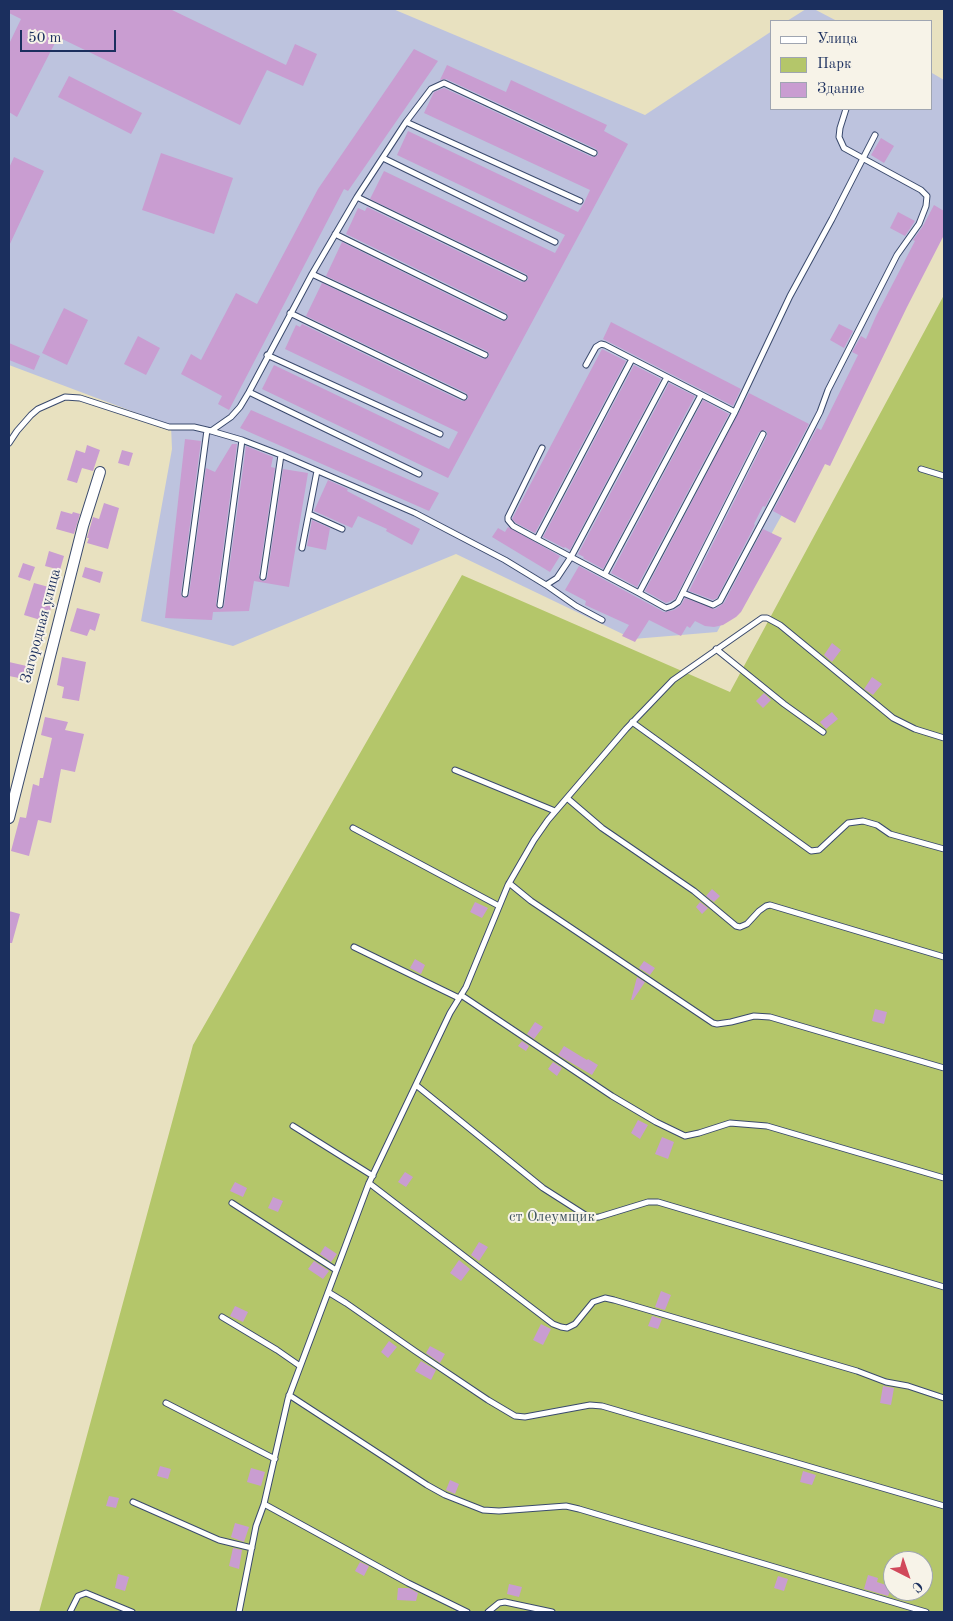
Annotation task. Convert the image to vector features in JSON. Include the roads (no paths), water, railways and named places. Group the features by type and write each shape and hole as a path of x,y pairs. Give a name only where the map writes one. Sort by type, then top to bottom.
{"street":[{"name":"Загородная улица","path":"9,818 83,526 100,472"}],"lane":[{"path":"185,594 209,430 236,413 290,313 357,197 430,89 444,83 594,154"},
{"path":"682,593 713,605 720,601 820,412 828,390 897,255 918,224 927,201 925,194 850,152 841,143 839,137 840,128 846,110"},
{"path":"406,122 580,201"},
{"path":"639,593 735,412 790,296 875,135"},
{"path":"383,158 555,242"},
{"path":"357,197 524,278"},
{"path":"336,234 504,317"},
{"path":"312,274 484,355"},
{"path":"290,313 464,397"},
{"path":"586,365 596,347 601,344 735,412"},
{"path":"268,355 440,434"},
{"path":"537,539 632,360"},
{"path":"546,585 559,576 571,557 667,377"},
{"path":"249,392 419,474"},
{"path":"605,574 701,395"},
{"path":"9,443 17,430 38,409 64,397 80,398 169,427 194,427 209,430 281,455 415,513 505,560 576,606 602,620"},
{"path":"542,448 508,517 510,523 669,608 678,602 762,434"},
{"path":"220,605 242,440"},
{"path":"263,577 281,455"},
{"path":"921,469 944,476"},
{"path":"302,548 317,471"},
{"path":"309,514 342,529"},
{"path":"238,1611 256,1526 264,1504 289,1395 369,1183 450,1013 466,987 509,883 534,840 555,811 632,722 673,680 762,618 767,618 780,626 893,718 915,729 944,738"},
{"path":"716,649 784,704 823,732"},
{"path":"632,722 811,851 818,850 848,823 863,820 873,822 890,834 944,849"},
{"path":"455,770 555,811"},
{"path":"567,798 602,828 694,891 736,926 740,927 747,924 759,911 770,905 944,957"},
{"path":"353,828 499,906"},
{"path":"509,883 547,912 712,1023 731,1022 754,1016 770,1017 944,1068"},
{"path":"354,947 460,996 612,1096 656,1122 685,1136 730,1123 767,1126 944,1178"},
{"path":"416,1085 543,1188 590,1218 599,1217 642,1203 658,1202 944,1287"},
{"path":"293,1126 372,1176"},
{"path":"369,1183 553,1324 567,1328 575,1324 593,1302 604,1298 944,1398"},
{"path":"232,1203 336,1270"},
{"path":"328,1292 488,1400 516,1416 602,1406 944,1506"},
{"path":"222,1317 300,1366"},
{"path":"289,1395 427,1485 445,1495 483,1510 507,1511 566,1506 926,1612"},
{"path":"166,1403 274,1458"},
{"path":"133,1502 219,1540 252,1548"},
{"path":"264,1504 375,1565 467,1612"},
{"path":"70,1612 78,1596 86,1593 132,1612"},
{"path":"488,1612 500,1603 505,1602 552,1612"}],"park label":[{"name":"ст Олеумщик","path":"552,1217"}]}
